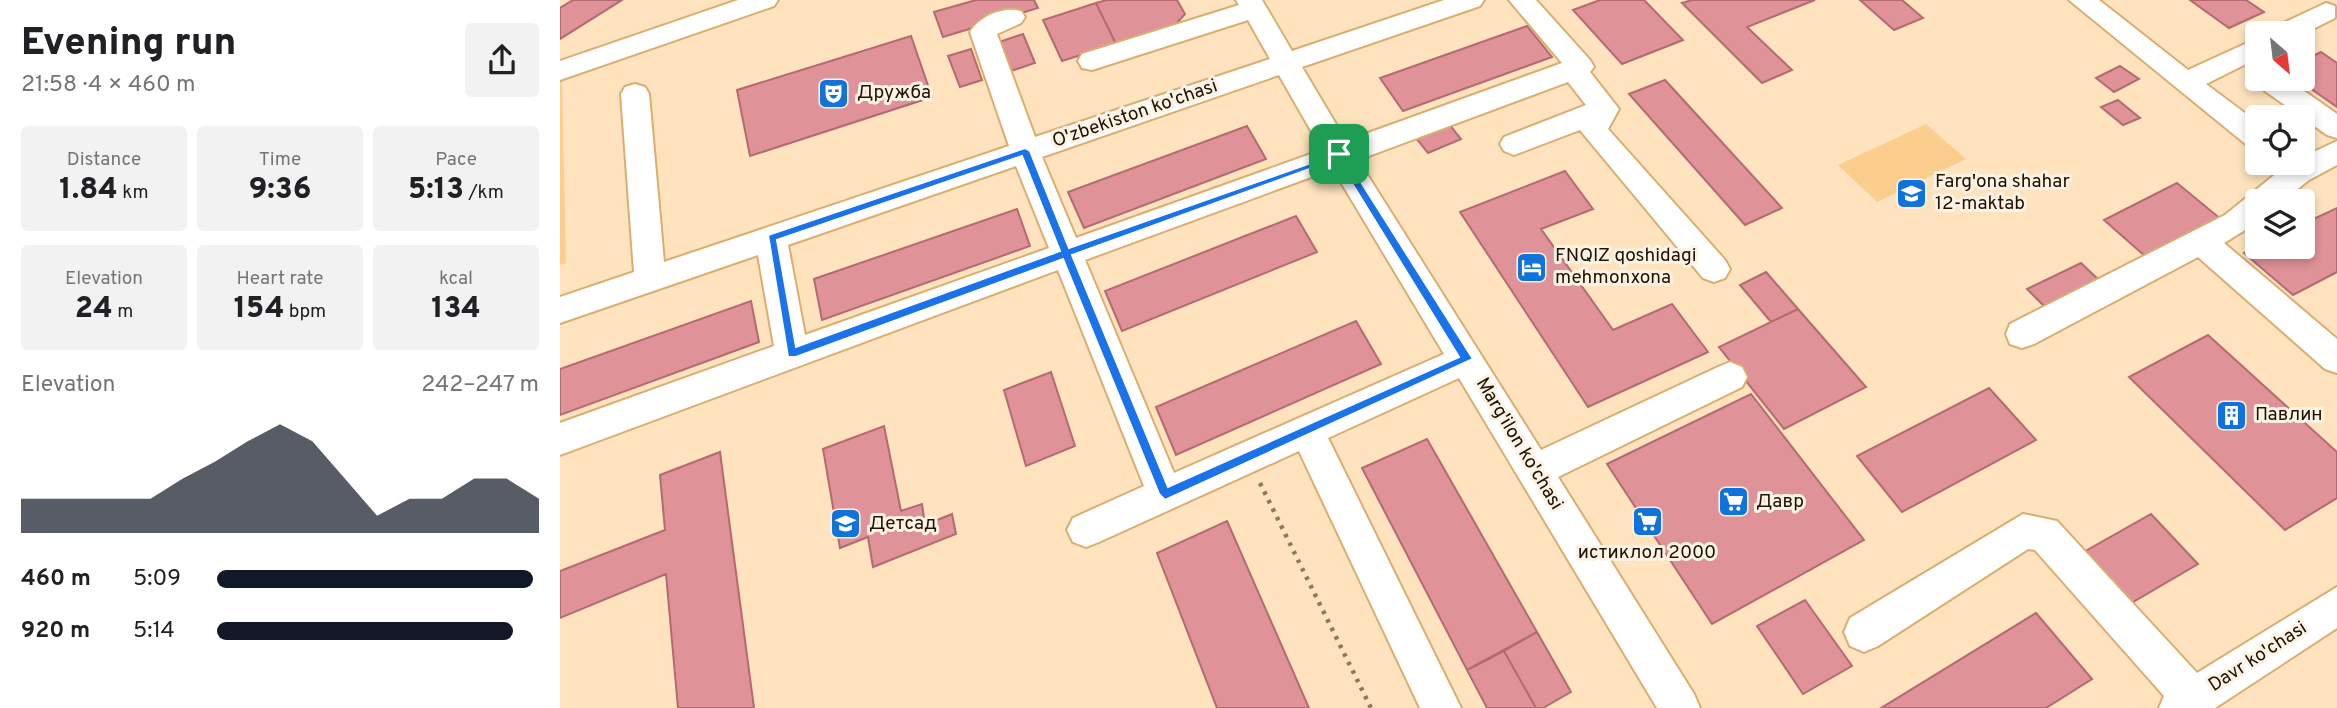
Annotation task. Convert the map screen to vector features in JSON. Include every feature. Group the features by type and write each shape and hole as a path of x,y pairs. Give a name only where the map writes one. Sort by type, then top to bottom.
{"street":[{"path":"560,71 765,0"},
{"name":"O'zbekiston ko'chasi","path":"560,310 1471,0"},
{"path":"560,439 1580,67 1522,0"},
{"path":"2082,0 2245,129"},
{"path":"1092,61 1252,5"},
{"name":"Marg'ilon ko'chasi","path":"1252,5 1339,154 1680,708"},
{"path":"2305,21 2324,10"},
{"path":"1012,18 992,24 983,32 1025,151 1165,494"},
{"path":"2186,83 2245,60"},
{"path":"1573,70 1605,109 1595,122 1594,131 1714,269"},
{"path":"2285,91 2337,128"},
{"path":"635,94 650,279"},
{"path":"2315,160 2337,152"},
{"path":"2273,189 2286,175"},
{"path":"2022,334 2236,223 2245,216"},
{"path":"771,238 792,354"},
{"path":"2201,241 2337,359"},
{"path":"1086,530 1467,359"},
{"path":"1535,470 1730,377"},
{"path":"1307,431 1441,708"},
{"path":"1864,632 2023,531 2044,533 2186,703"},
{"name":"Davr ko'chasi","path":"2186,703 2337,606"}],"lane":[{"path":"1514,145 1605,109"}],"path":[{"path":"1248,458 1371,708"}],"shaded area":[{"path":"562,80 566,263 560,265 560,81"},
{"path":"1926,124 1966,159 1877,202 1838,165"}],"building":[{"path":"573,0 622,0 560,39 560,8"},
{"path":"976,0 1034,0 1038,8 943,37 934,12"},
{"path":"1107,0 1177,0 1185,14 1176,24 1116,44 1096,3"},
{"path":"1600,0 1644,0 1683,40 1622,64 1573,10"},
{"path":"1692,0 1815,0 1747,27 1792,70 1762,83 1682,3"},
{"path":"1860,0 1902,0 1923,18 1894,30"},
{"path":"2190,0 2246,0 2264,12 2229,28"},
{"path":"1096,3 1116,44 1062,61 1043,20"},
{"path":"1527,26 1552,57 1403,111 1380,78"},
{"path":"1023,34 1035,63 1008,72 996,43"},
{"name":"Дружба","path":"911,36 932,97 750,156 737,90"},
{"path":"971,49 982,80 960,87 948,56"},
{"path":"2321,52 2337,63 2337,107 2314,91 2315,55"},
{"path":"2120,66 2139,79 2114,92 2096,78"},
{"path":"1665,80 1782,208 1745,225 1629,94"},
{"path":"2118,100 2140,118 2123,125 2101,107"},
{"path":"1444,118 1461,139 1428,153 1411,132"},
{"path":"1247,126 1266,159 1084,228 1068,192"},
{"name":"FNQIZ qoshidagi mehmonxona","path":"1565,171 1593,209 1541,229 1613,330 1672,304 1708,352 1588,407 1460,212"},
{"path":"2177,183 2228,225 2154,264 2104,220"},
{"path":"2337,208 2337,272 2293,295 2251,259 2315,259 2315,218"},
{"path":"1017,209 1030,246 822,320 814,279"},
{"path":"1296,216 1317,252 1122,331 1105,291"},
{"path":"2081,263 2102,283 2048,310 2027,289"},
{"path":"1766,272 1798,309 1771,322 1740,285"},
{"path":"751,301 759,342 560,415 560,369"},
{"path":"1798,309 1866,387 1784,429 1719,347"},
{"path":"1356,321 1381,364 1176,455 1156,407"},
{"name":"Павлин","path":"2208,335 2337,452 2337,498 2285,530 2129,377"},
{"path":"1051,372 1075,446 1026,466 1004,390"},
{"path":"1989,388 2036,440 1902,512 1857,456"},
{"name":"Давр","path":"1751,394 1864,540 1712,624 1607,464"},
{"path":"884,426 901,511 922,504 925,525 952,514 956,534 873,567 868,537 840,548 823,449"},
{"path":"1427,439 1537,632 1467,670 1362,468"},
{"path":"720,452 754,708 678,708 666,574 560,618 560,571 665,530 660,475"},
{"path":"2151,514 2198,564 2128,605 2082,553"},
{"path":"1227,521 1309,708 1217,708 1157,553"},
{"path":"1805,600 1852,666 1803,694 1757,626"},
{"path":"2036,613 2092,679 2046,708 1881,708"},
{"path":"1537,632 1571,692 1543,708 1536,708 1504,651"},
{"path":"1504,651 1536,708 1487,708 1467,670"}],"place":[{"name":"Дружба","path":"834,93"},
{"name":"Farg'ona shahar 12-maktab","path":"1912,193"},
{"name":"FNQIZ qoshidagi mehmonxona","path":"1532,267"},
{"name":"Павлин","path":"2232,415"},
{"name":"Давр","path":"1733,502"},
{"name":"истиклол 2000","path":"1647,522"},
{"name":"Детсад","path":"846,524"}],"route":[{"path":"1339,154 1066,253 1025,151 771,238 792,354 1066,253 1165,494 1467,359 1339,154"}]}
